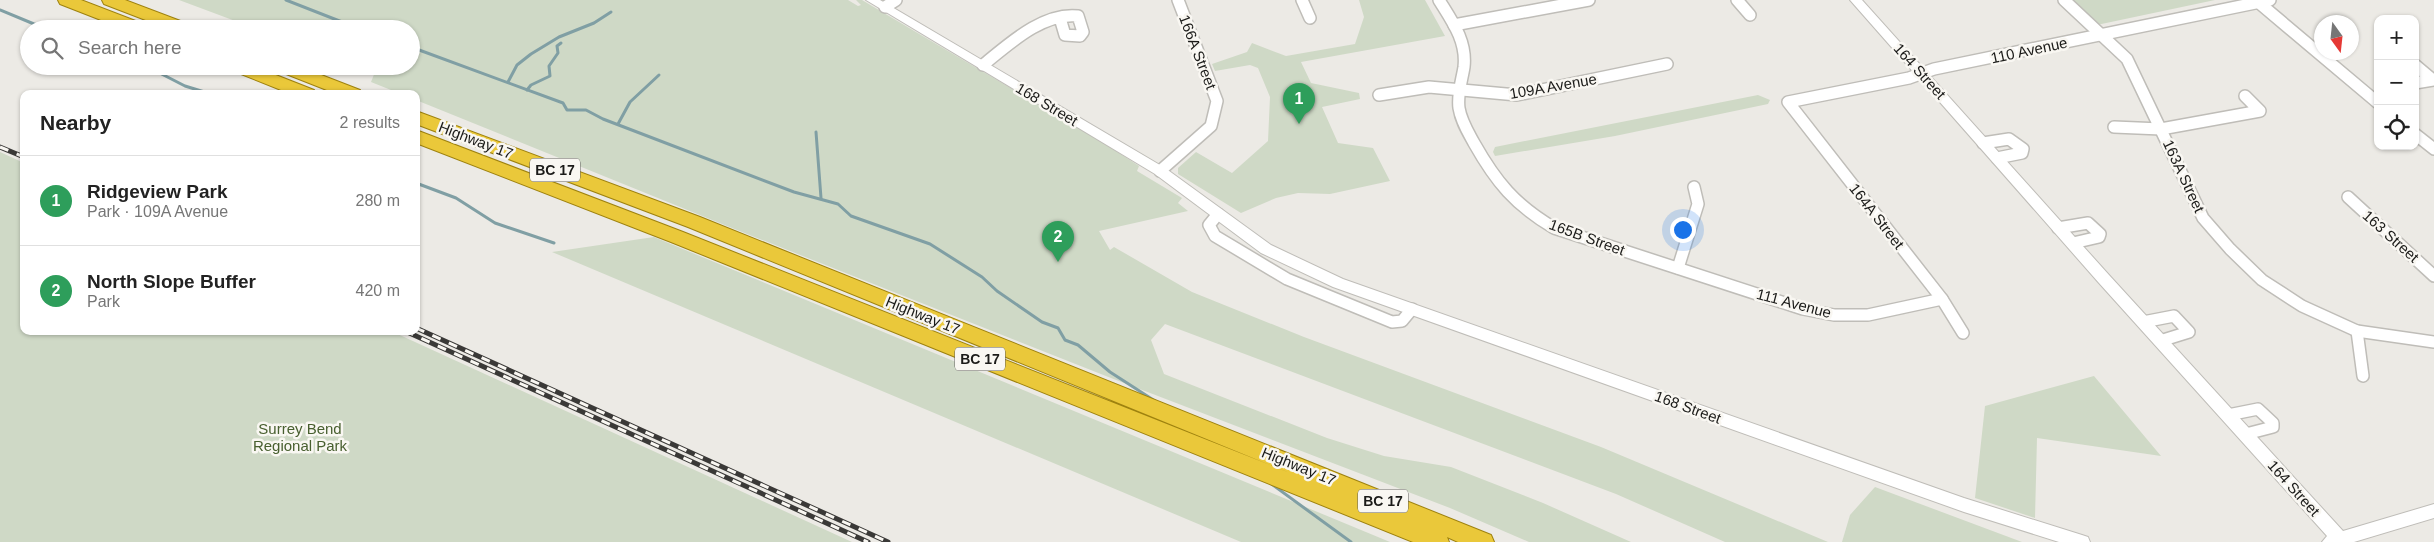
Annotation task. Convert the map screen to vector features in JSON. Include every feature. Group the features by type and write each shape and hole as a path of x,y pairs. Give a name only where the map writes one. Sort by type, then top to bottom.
{"highway":[{"path":"66,0 117,20"},
{"path":"110,0 162,20"},
{"path":"260,75 298,90"},
{"path":"305,75 344,90"},
{"name":"Highway 17","path":"420,119 694,222 1483,542"},
{"name":"Highway 17","path":"420,138 677,237 1438,542"}],"street":[{"name":"166A Street","path":"1160,171 1211,126 1217,102 1178,0"},
{"path":"1302,0 1310,18"},
{"name":"165B Street","path":"1439,0 1454,25 1464,47 1465,64 1460,88 1459,107 1462,120 1494,178 1504,192 1520,206 1554,228 1678,268"},
{"path":"1454,25 1560,3 1589,0"},
{"path":"1737,0 1750,14"},
{"name":"164 Street","path":"1856,0 2058,228 2246,434 2338,541"},
{"path":"2064,0 2102,35"},
{"name":"110 Avenue","path":"1788,102 2270,0"},
{"name":"168 Street","path":"884,2 983,65 1160,171 1266,249 1338,284 1964,505 2082,542"},
{"path":"2258,2 2374,100"},
{"path":"983,65 1039,24 1060,18"},
{"name":"163A Street","path":"2102,35 2127,59 2203,218 2230,249 2262,280 2302,306 2357,331 2434,342"},
{"name":"109A Avenue","path":"1378,95 1434,86 1460,88 1499,95 1518,95 1667,64"},
{"path":"2419,68 2433,80 2419,82"},
{"path":"2367,94 2374,92"},
{"path":"2114,127 2161,129 2260,111 2245,96"},
{"name":"164A Street","path":"1788,102 1942,298 1963,332"},
{"path":"2419,137 2434,150"},
{"path":"1983,143 2009,138 2014,140 2023,149 2022,153 1996,158"},
{"path":"1678,268 1698,204 1694,187"},
{"name":"163 Street","path":"2348,197 2434,276"},
{"path":"1218,214 1209,225 1215,236 1287,279 1392,322 1402,321 1412,309"},
{"path":"2058,228 2088,223 2100,234 2100,237 2073,243"},
{"name":"111 Avenue","path":"1678,268 1804,308 1834,315 1868,315 1942,298"},
{"path":"2143,322 2174,316 2189,332 2160,341"},
{"path":"2357,331 2363,376"},
{"path":"2228,415 2258,408 2273,423 2273,427 2246,434"},
{"path":"2338,541 2434,511"}],"green space":[{"path":"179,0 848,0 858,6 861,5 856,0 862,0 1105,144 1139,166 1137,171 1182,198 1178,203 1188,211 1099,231 1110,250 1114,247 1192,292 1304,337 1601,447 1828,542 1725,542 1616,494 1165,324 1151,340 1164,374 1327,438 1384,456 1451,467 1543,503 1631,542 1529,542 1450,508 1111,378 420,102 420,90 391,90 371,82 374,75 420,75 420,20 233,20"},
{"path":"1359,0 1425,0 1445,36 1301,62 1311,83 1359,93 1360,99 1322,107 1338,143 1373,148 1390,181 1330,194 1298,193 1276,198 1241,213 1178,174 1178,168 1196,152 1232,173 1268,141 1270,97 1258,68 1250,65 1215,71 1212,64 1247,52 1252,43 1286,56 1355,44 1364,17"},
{"path":"2064,0 2215,0 2092,26"},
{"path":"1758,95 1770,100 1768,104 1615,136 1495,156 1493,152 1495,147"},
{"name":"Surrey Bend Regional Park","path":"0,152 20,161 20,335 400,335 852,542 0,542"},
{"path":"654,237 1390,542 1241,542 552,252"},
{"path":"2094,376 2161,456 2037,438 2035,518 1975,498 1985,406"},
{"path":"1875,487 2022,542 1842,542 1850,515"}],"waterway":[{"path":"286,0 337,20"},
{"path":"0,10 24,20"},
{"path":"508,82 517,65 531,54 559,37 594,23 611,12"},
{"path":"527,90 531,85 550,76 549,66 558,53 557,46 561,43"},
{"path":"420,50 527,90"},
{"path":"164,75 185,86 198,90"},
{"path":"618,124 630,102 659,75"},
{"path":"527,90 563,103 567,110 586,110 603,119 794,192 838,204 851,216 930,244 982,277 997,291 1042,322 1058,328 1065,340 1078,345 1110,372 1155,401"},
{"path":"816,132 821,198"},
{"path":"420,184 456,198 495,223 554,243"},
{"path":"1270,483 1351,542"}],"railway":[{"path":"0,147 20,155"},
{"path":"420,330 888,542"},
{"path":"414,335 868,542"}],"place":[{"name":"Ridgeview Park","path":"1299,124"},
{"name":"North Slope Buffer","path":"1058,262"}]}
